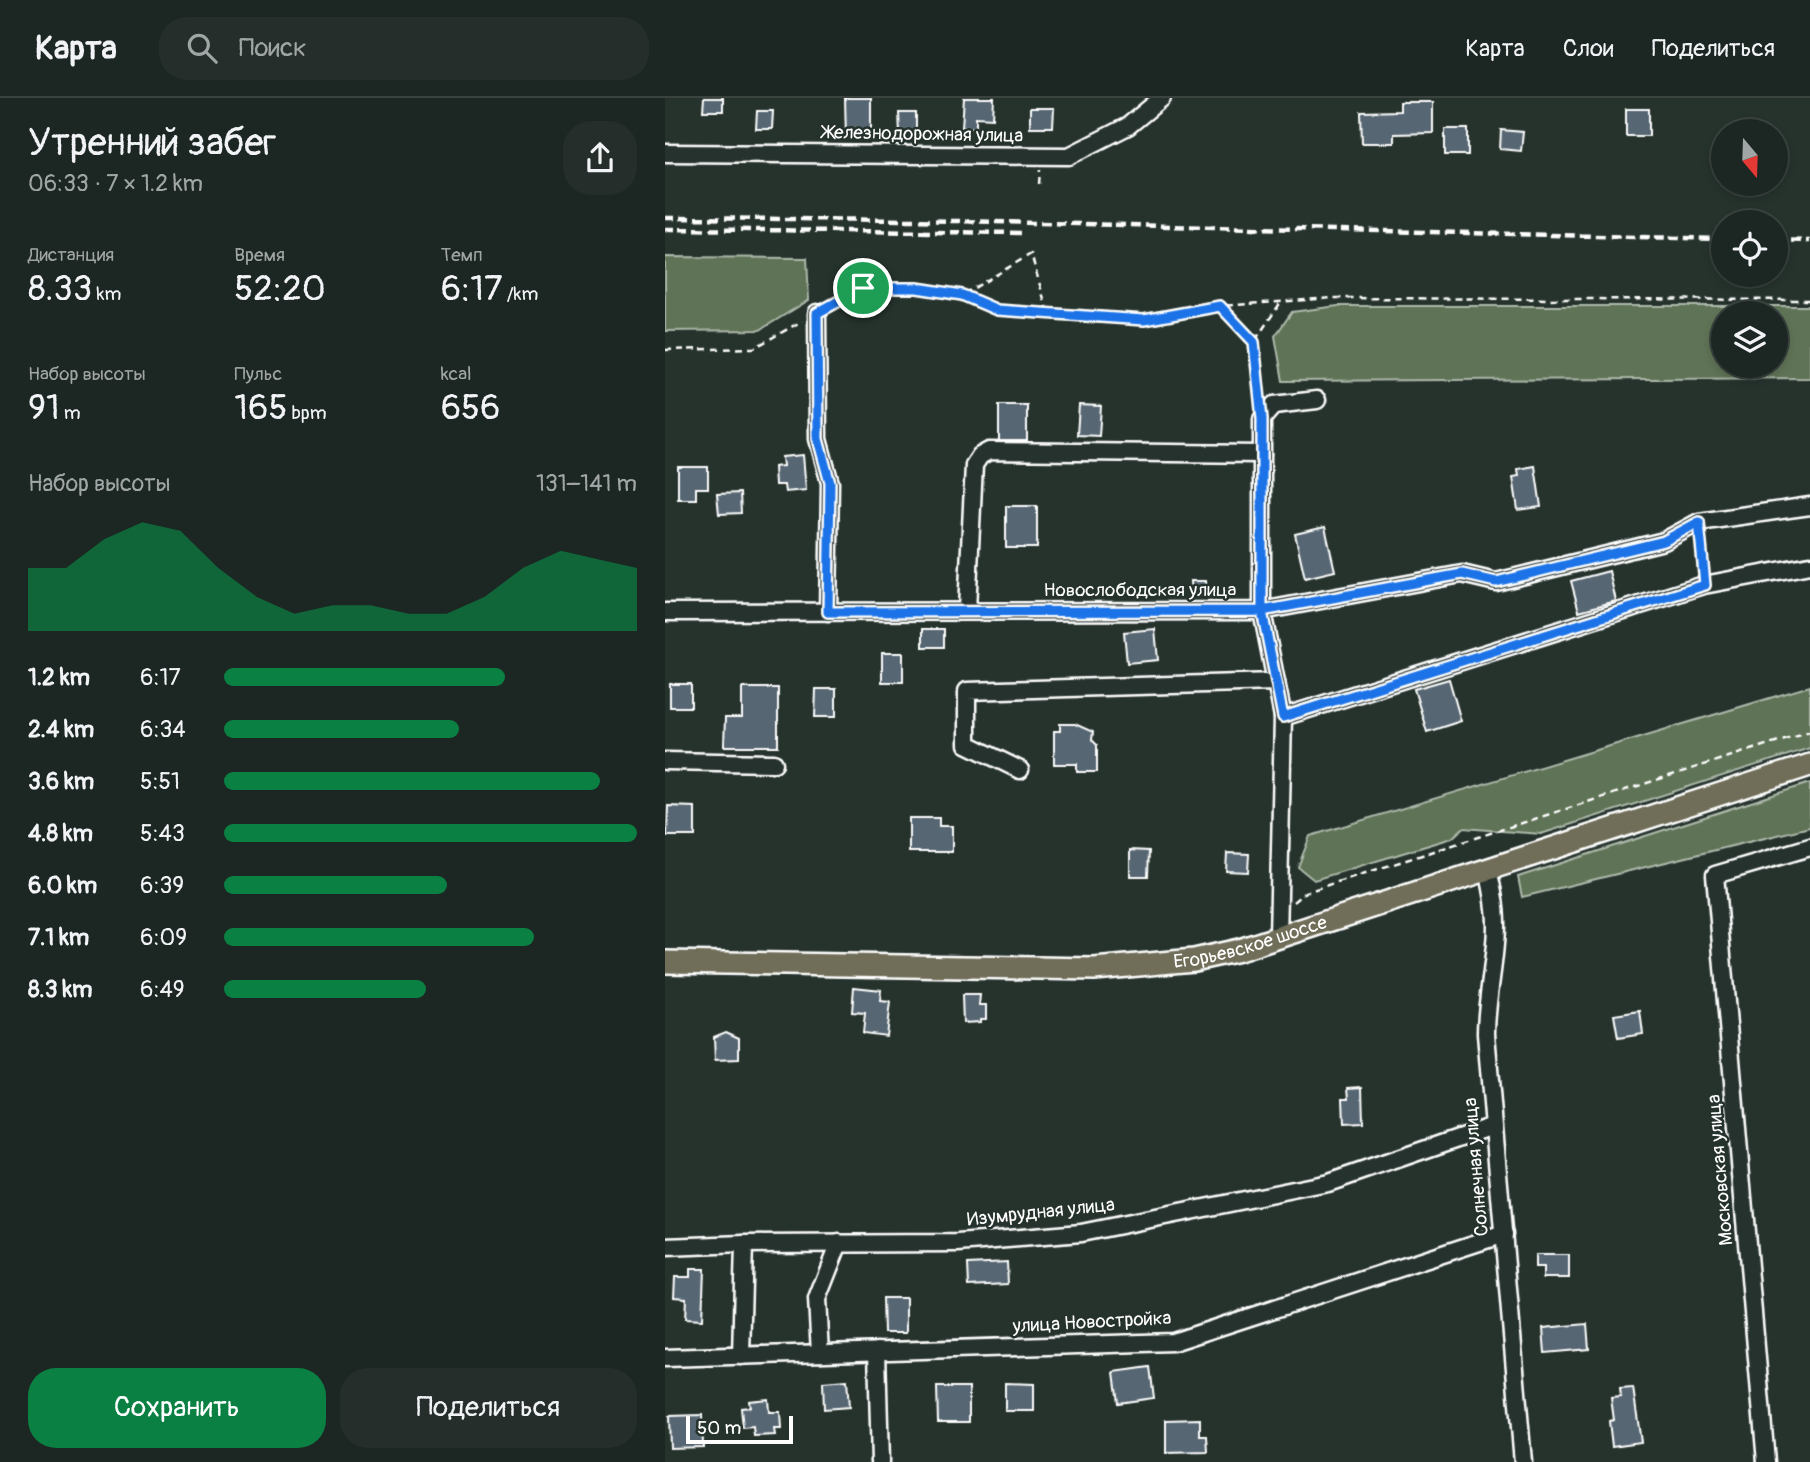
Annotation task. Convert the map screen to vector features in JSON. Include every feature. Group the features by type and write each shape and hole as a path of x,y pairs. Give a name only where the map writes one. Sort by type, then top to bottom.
{"main road":[{"name":"Егорьевское шоссе","path":"665,962 1094,969 1194,960 1278,938 1810,765"}],"street":[{"name":"Железнодорожная улица","path":"665,153 1069,156 1128,126 1162,98"},
{"path":"814,315 818,439 830,483 828,612"},
{"path":"1278,938 1283,717 1262,611 1262,419 1274,405 1317,400"},
{"path":"967,610 974,465 980,456 989,451 1262,454"},
{"name":"Новослободская улица","path":"665,612 1262,611 1462,574 1496,582 1664,541 1699,522 1810,506"},
{"path":"1283,717 1705,585 1810,565"},
{"path":"1020,770 967,744 967,691 1276,682"},
{"path":"665,761 774,762"},
{"name":"Московская улица","path":"1766,1462 1715,874 1810,847"},
{"name":"Солнечная улица","path":"1488,869 1496,925 1486,1020 1523,1462"},
{"name":"Изумрудная улица","path":"665,1247 958,1243 1081,1233 1328,1183 1493,1126"},
{"name":"улица Новостройка","path":"665,1358 1173,1342 1504,1234"},
{"path":"820,1353 817,1299 839,1243"},
{"path":"741,1356 744,1244"},
{"path":"877,1351 880,1462"}],"path":[{"path":"962,295 1031,254 1048,313"},
{"path":"665,350 754,348 863,288 917,288 962,295 997,310 1144,320 1220,306 1333,298 1810,300"},
{"path":"1254,342 1281,302"},
{"path":"1220,306 1254,342 1262,419"},
{"path":"1699,522 1705,585"},
{"path":"1279,916 1306,892 1810,731"}],"green space":[{"path":"665,257 807,258 809,300 760,330 665,331"},
{"path":"1338,306 1711,306 1711,378 1788,378 1788,306 1810,306 1810,378 1283,381 1275,336 1292,312"},
{"path":"1810,686 1810,748 1541,834 1463,828 1452,838 1314,880 1298,867 1310,836"},
{"path":"1810,783 1810,827 1522,897 1518,877"}],"building":[{"path":"704,98 723,98 723,111 703,111"},
{"path":"845,98 871,98 871,139 846,138"},
{"path":"964,98 994,98 993,118 976,117 976,128 962,127"},
{"path":"1400,102 1433,102 1433,133 1394,134 1394,143 1362,143 1361,112 1400,111"},
{"path":"1030,108 1054,108 1053,127 1030,127"},
{"path":"1626,109 1649,109 1649,136 1626,136"},
{"path":"757,111 773,111 772,129 756,129"},
{"path":"899,113 916,113 916,134 900,134"},
{"path":"1445,129 1468,129 1468,155 1445,155"},
{"path":"1501,130 1523,132 1521,151 1500,149"},
{"path":"999,405 1027,405 1027,441 999,441"},
{"path":"1079,405 1101,406 1099,436 1077,435"},
{"path":"803,455 806,490 785,492 784,485 775,485 774,467 783,466 782,457"},
{"path":"1535,466 1541,507 1518,510 1513,477 1519,476 1518,469"},
{"path":"678,467 708,467 708,488 696,488 696,499 678,499"},
{"path":"740,493 741,513 719,514 717,494"},
{"path":"1006,506 1037,506 1037,548 1006,548"},
{"path":"1325,527 1335,571 1305,578 1295,534"},
{"path":"1609,571 1616,601 1579,611 1571,581"},
{"path":"1191,581 1206,581 1207,595 1192,596"},
{"path":"923,629 944,629 944,647 923,647"},
{"path":"1155,629 1158,660 1127,663 1124,632"},
{"path":"882,653 903,653 903,682 882,682"},
{"path":"1449,679 1461,721 1427,732 1414,689"},
{"path":"670,684 691,684 691,707 670,707"},
{"path":"742,688 778,688 778,746 724,746 725,718 742,718"},
{"path":"816,689 836,689 836,717 815,717"},
{"path":"1060,724 1075,724 1093,732 1092,740 1097,745 1097,772 1077,772 1077,764 1054,764 1054,731 1060,731"},
{"path":"668,806 695,807 695,836 667,836"},
{"path":"909,818 939,818 939,826 952,826 952,852 909,852"},
{"path":"1130,850 1149,851 1148,876 1130,876"},
{"path":"1227,853 1249,854 1248,872 1226,871"},
{"path":"854,987 881,990 880,1001 890,1002 886,1036 863,1033 865,1013 852,1012"},
{"path":"962,995 980,995 979,1005 986,1005 986,1019 963,1023"},
{"path":"1640,1011 1643,1034 1618,1038 1614,1015"},
{"path":"726,1032 739,1038 739,1059 715,1060 714,1037"},
{"path":"1362,1087 1363,1123 1344,1124 1343,1098 1349,1098 1348,1088"},
{"path":"1535,1255 1569,1255 1569,1278 1543,1278 1543,1268 1535,1268"},
{"path":"1007,1262 1008,1284 969,1286 968,1264"},
{"path":"690,1269 704,1269 702,1320 685,1319 686,1298 674,1297 675,1277 690,1277"},
{"path":"883,1298 906,1298 906,1333 884,1333"},
{"path":"1587,1324 1589,1349 1545,1353 1543,1328"},
{"path":"1150,1367 1154,1398 1118,1403 1114,1372"},
{"path":"847,1380 849,1407 824,1409 823,1382"},
{"path":"1005,1383 1034,1384 1034,1411 1005,1411"},
{"path":"937,1387 969,1387 969,1422 938,1422"},
{"path":"1633,1388 1641,1442 1612,1446 1609,1421 1614,1420 1611,1398 1621,1397 1620,1389"},
{"path":"768,1399 769,1412 780,1412 781,1429 774,1429 775,1435 754,1436 753,1427 743,1428 741,1408 750,1407 749,1401"},
{"path":"702,1415 703,1447 670,1448 669,1416"},
{"path":"1200,1419 1200,1436 1207,1436 1208,1452 1166,1453 1166,1420"}],"railway":[{"path":"665,218 912,220 1711,239"},
{"path":"665,229 1022,233"},
{"path":"1788,240 1810,241"}],"route":[{"path":"863,288 817,313 818,439 830,483 828,612 1262,611 1462,574 1496,582 1664,541 1699,522 1705,585 1283,717 1262,611 1262,419 1254,342 1220,306 1144,320 997,310 962,295 917,288 863,288"}]}
